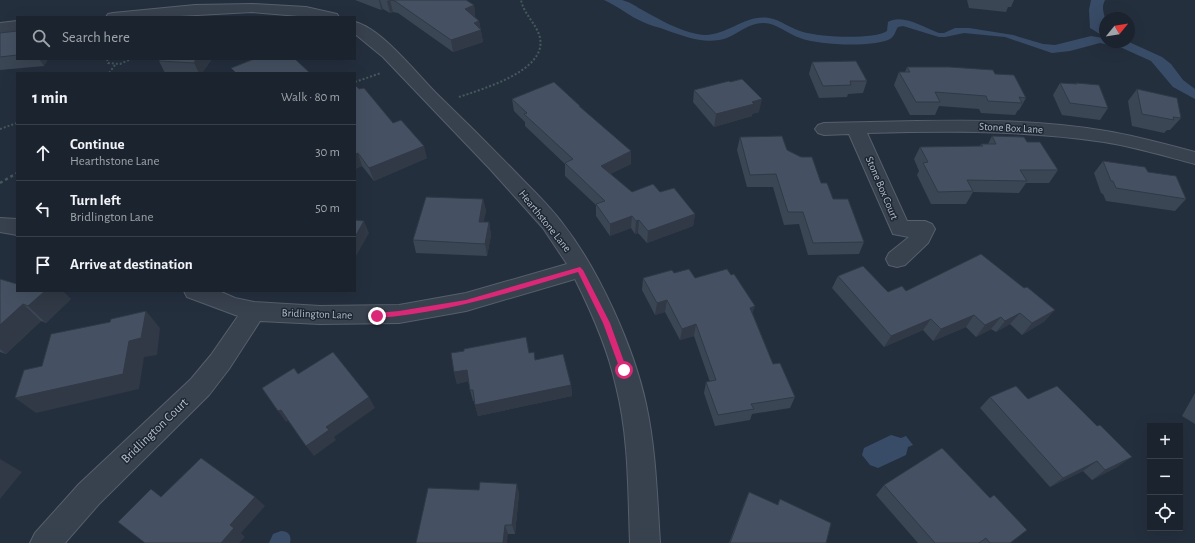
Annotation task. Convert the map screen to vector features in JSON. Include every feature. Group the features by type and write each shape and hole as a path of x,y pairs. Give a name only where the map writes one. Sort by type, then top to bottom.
{"street":[{"path":"125,16 231,7 274,6 308,10 329,16"},
{"path":"0,28 16,26"},
{"name":"Hearthstone Lane","path":"356,28 387,51 534,204 567,246 606,323 629,385 639,456 645,543"},
{"name":"Stone Box Lane","path":"824,128 994,126 1050,130 1115,139 1154,147 1195,158"},
{"name":"Stone Box Court","path":"856,128 900,229 926,229 921,238 897,259"},
{"path":"0,225 16,227"},
{"name":"Bridlington Lane","path":"198,292 232,306 254,311 320,315 377,316 399,314 466,302 580,270"},
{"name":"Bridlington Court","path":"45,543 89,494 200,387 220,362 254,311"}],"path":[{"path":"454,95 457,98 506,78 534,61 539,54 542,44 536,29 522,7 521,0"},
{"path":"107,60 108,63 115,65 123,64 129,60"},
{"path":"110,72 115,65"},
{"path":"0,129 16,123"},
{"path":"0,182 16,174"}],"water":[{"path":"604,0 625,1 683,30 707,35 725,31 750,20 769,18 799,31 811,34 859,37 880,34 887,31 888,22 900,19 914,22 939,33 944,33 955,28 969,28 1013,35 1043,44 1055,45 1091,36 1099,37 1099,43 1070,51 1052,53 1005,37 964,33 939,37 903,26 898,27 892,38 882,42 871,44 832,44 800,38 768,23 758,23 752,25 725,39 706,41 685,37 646,23"},
{"path":"1091,0 1105,0 1104,12 1099,12 1099,34 1090,28 1089,10"},
{"path":"1135,45 1162,57 1171,64 1183,80 1195,89 1195,99 1173,87 1151,61 1122,48 1135,48"},
{"path":"891,435 901,438 906,436 913,445 908,447 906,455 878,468 870,465 862,455 864,448"},
{"path":"281,531 289,534 290,543 269,543 273,534"}],"building":[{"path":"390,0 466,0 474,5 465,9 479,21 474,23 481,30 451,40 395,1"},
{"path":"16,31 16,55 0,57 0,33"},
{"path":"160,60 196,60 194,63 159,61"},
{"path":"251,60 296,60 309,72 235,72 231,68"},
{"path":"856,61 867,81 850,81 851,85 823,86 812,62"},
{"path":"907,67 949,67 993,70 995,74 1014,75 1026,98 1019,97 1022,103 988,101 986,96 935,92 940,102 916,102 899,72 910,72"},
{"path":"742,79 762,99 752,102 754,104 716,114 694,90 729,81"},
{"path":"554,82 631,151 601,166 632,192 653,184 660,192 674,188 695,214 648,231 639,220 636,221 632,216 610,224 596,204 605,201 565,163 573,159 524,114 527,113 512,99"},
{"path":"1060,83 1099,85 1108,108 1070,103"},
{"path":"356,86 359,89 364,88 393,123 401,120 424,146 369,168 358,153 356,154"},
{"path":"1137,89 1177,98 1181,118 1173,117 1174,120 1142,114"},
{"path":"782,136 787,150 801,157 812,157 821,183 827,183 833,199 848,199 864,242 813,243 803,212 788,212 776,174 750,175 740,137"},
{"path":"992,136 1024,137 1027,142 1040,142 1058,170 1020,170 1027,181 967,180 973,191 938,192 923,163 928,162 920,147 983,146 981,144 996,144"},
{"path":"1103,161 1145,167 1148,172 1176,176 1186,199 1116,188 1113,181 1111,181"},
{"path":"426,197 483,199 479,222 489,222 485,244 413,240"},
{"path":"356,220 364,221 356,235"},
{"path":"981,254 1024,288 1027,287 1055,310 1032,323 1020,313 1005,321 1001,317 985,325 974,315 941,329 931,319 891,336 838,276 863,266 888,292 902,286 906,291"},
{"path":"689,269 695,278 727,269 731,275 734,274 755,306 750,308 773,364 780,363 795,397 751,404 754,409 718,415 706,382 716,380 696,324 682,329 667,300 657,303 643,278 672,270 674,273"},
{"path":"0,279 16,284 16,292 44,292 28,306 23,304 0,325"},
{"path":"146,311 141,338 129,341 123,374 15,398 24,370 42,366 51,334 110,322 111,319"},
{"path":"526,337 529,353 534,352 535,360 563,354 571,385 475,405 473,390 470,390 467,370 454,372 451,353"},
{"path":"333,352 369,397 326,427 329,430 306,446 281,410 278,411 262,388 294,368 298,374"},
{"path":"1016,386 1028,399 1057,386 1097,426 1100,425 1132,457 1105,470 1097,461 1063,478 990,397"},
{"path":"942,448 990,498 994,495 1027,530 1010,543 990,543 986,538 979,543 935,543 884,485"},
{"path":"201,458 255,497 230,525 234,528 221,543 145,543 118,522 151,489 161,497"},
{"path":"480,482 517,484 512,525 505,525 503,543 416,543 428,488 479,490"},
{"path":"749,492 778,505 780,499 831,523 826,543 730,543"}],"route":[{"path":"377,316 431,309 466,302 580,270 606,323 624,370"}]}
